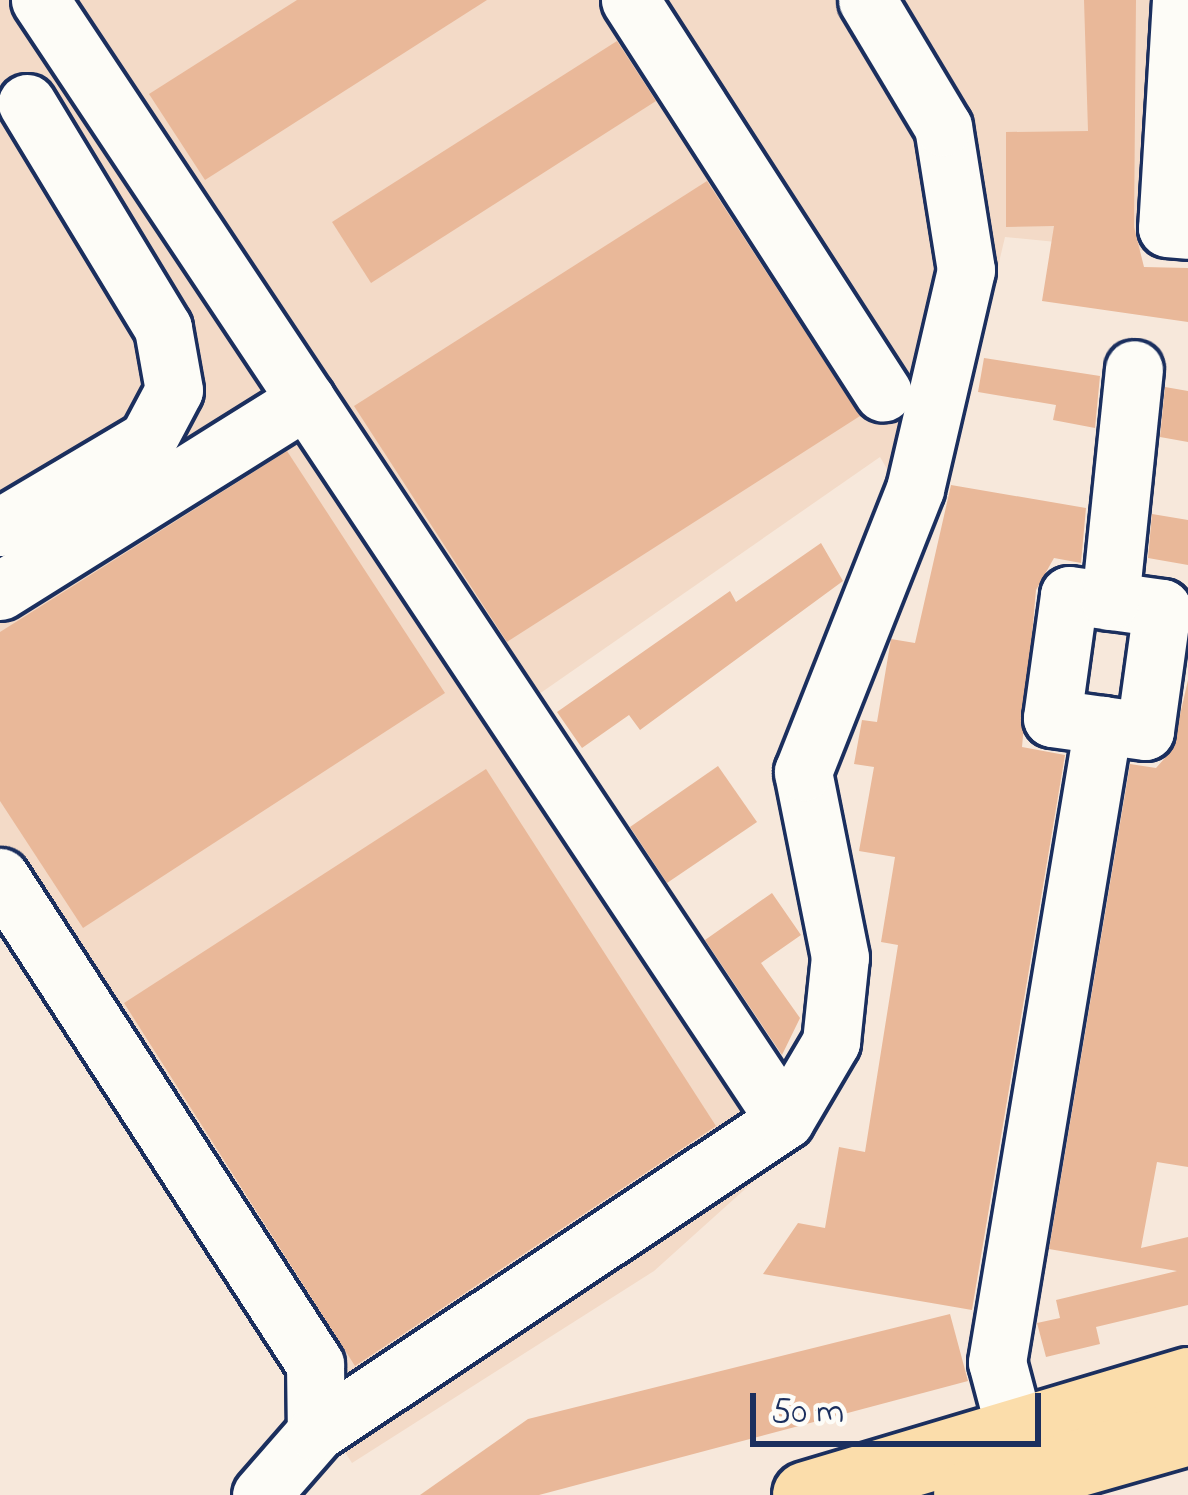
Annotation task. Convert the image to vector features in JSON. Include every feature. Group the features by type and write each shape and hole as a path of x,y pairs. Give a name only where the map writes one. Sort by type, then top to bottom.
{"main road":[{"path":"806,1495 1188,1381"},
{"path":"967,1495 1188,1432"}],"street":[{"path":"40,0 785,1120"},
{"path":"630,0 884,393"},
{"path":"261,1495 316,1432 785,1120 831,1042 841,986 803,772 915,489 964,288 962,201 943,127 867,0"},
{"path":"1181,0 1167,228 1188,230"},
{"path":"0,527 148,439 174,390 163,328 27,103"},
{"path":"1110,601 1134,369"},
{"path":"0,591 306,400"},
{"path":"1069,595 1110,601 1162,608 1145,731 1052,718 1069,595"},
{"path":"1015,1430 997,1362 1103,725"},
{"path":"0,877 315,1364 316,1432"}],"shaded area":[{"path":"0,0 1154,0 1156,252 1005,237 956,444 933,498 896,484 880,457 529,701 805,1135 654,1271 352,1463 0,928"}],"building":[{"path":"297,0 487,0 205,180 149,94"},
{"path":"1084,0 1136,0 1134,227 1144,267 1188,268 1188,322 1042,301 1054,226 1006,227 1006,132 1088,131"},
{"path":"617,41 656,101 371,283 332,222"},
{"path":"707,181 860,416 507,642 354,406"},
{"path":"984,358 1100,376 1095,428 1053,420 1056,405 978,392"},
{"path":"1165,387 1188,391 1188,442 1160,437"},
{"path":"287,451 445,693 83,928 0,801 0,632"},
{"path":"951,485 1086,508 1081,563 1054,558 1036,590 1022,747 1065,755 972,1310 763,1274 798,1223 825,1228 839,1147 865,1152 898,945 881,942 895,857 859,851 874,767 854,764 862,720 877,722 891,639 915,643"},
{"path":"1152,514 1188,520 1188,565 1148,558"},
{"path":"821,543 843,581 640,730 629,715 582,748 557,712 730,591 736,602"},
{"path":"1188,680 1188,1167 1157,1162 1141,1248 1188,1237 1188,1305 1096,1327 1100,1344 1046,1357 1037,1323 1060,1318 1056,1300 1177,1271 1049,1249 1130,764 1156,768 1172,750"},
{"path":"718,766 757,822 667,883 630,827"},
{"path":"486,769 716,1126 355,1366 124,1003"},
{"path":"772,893 801,935 761,963 800,1018 782,1055 705,940"},
{"path":"950,1314 968,1381 539,1495 420,1495 528,1419"}]}
